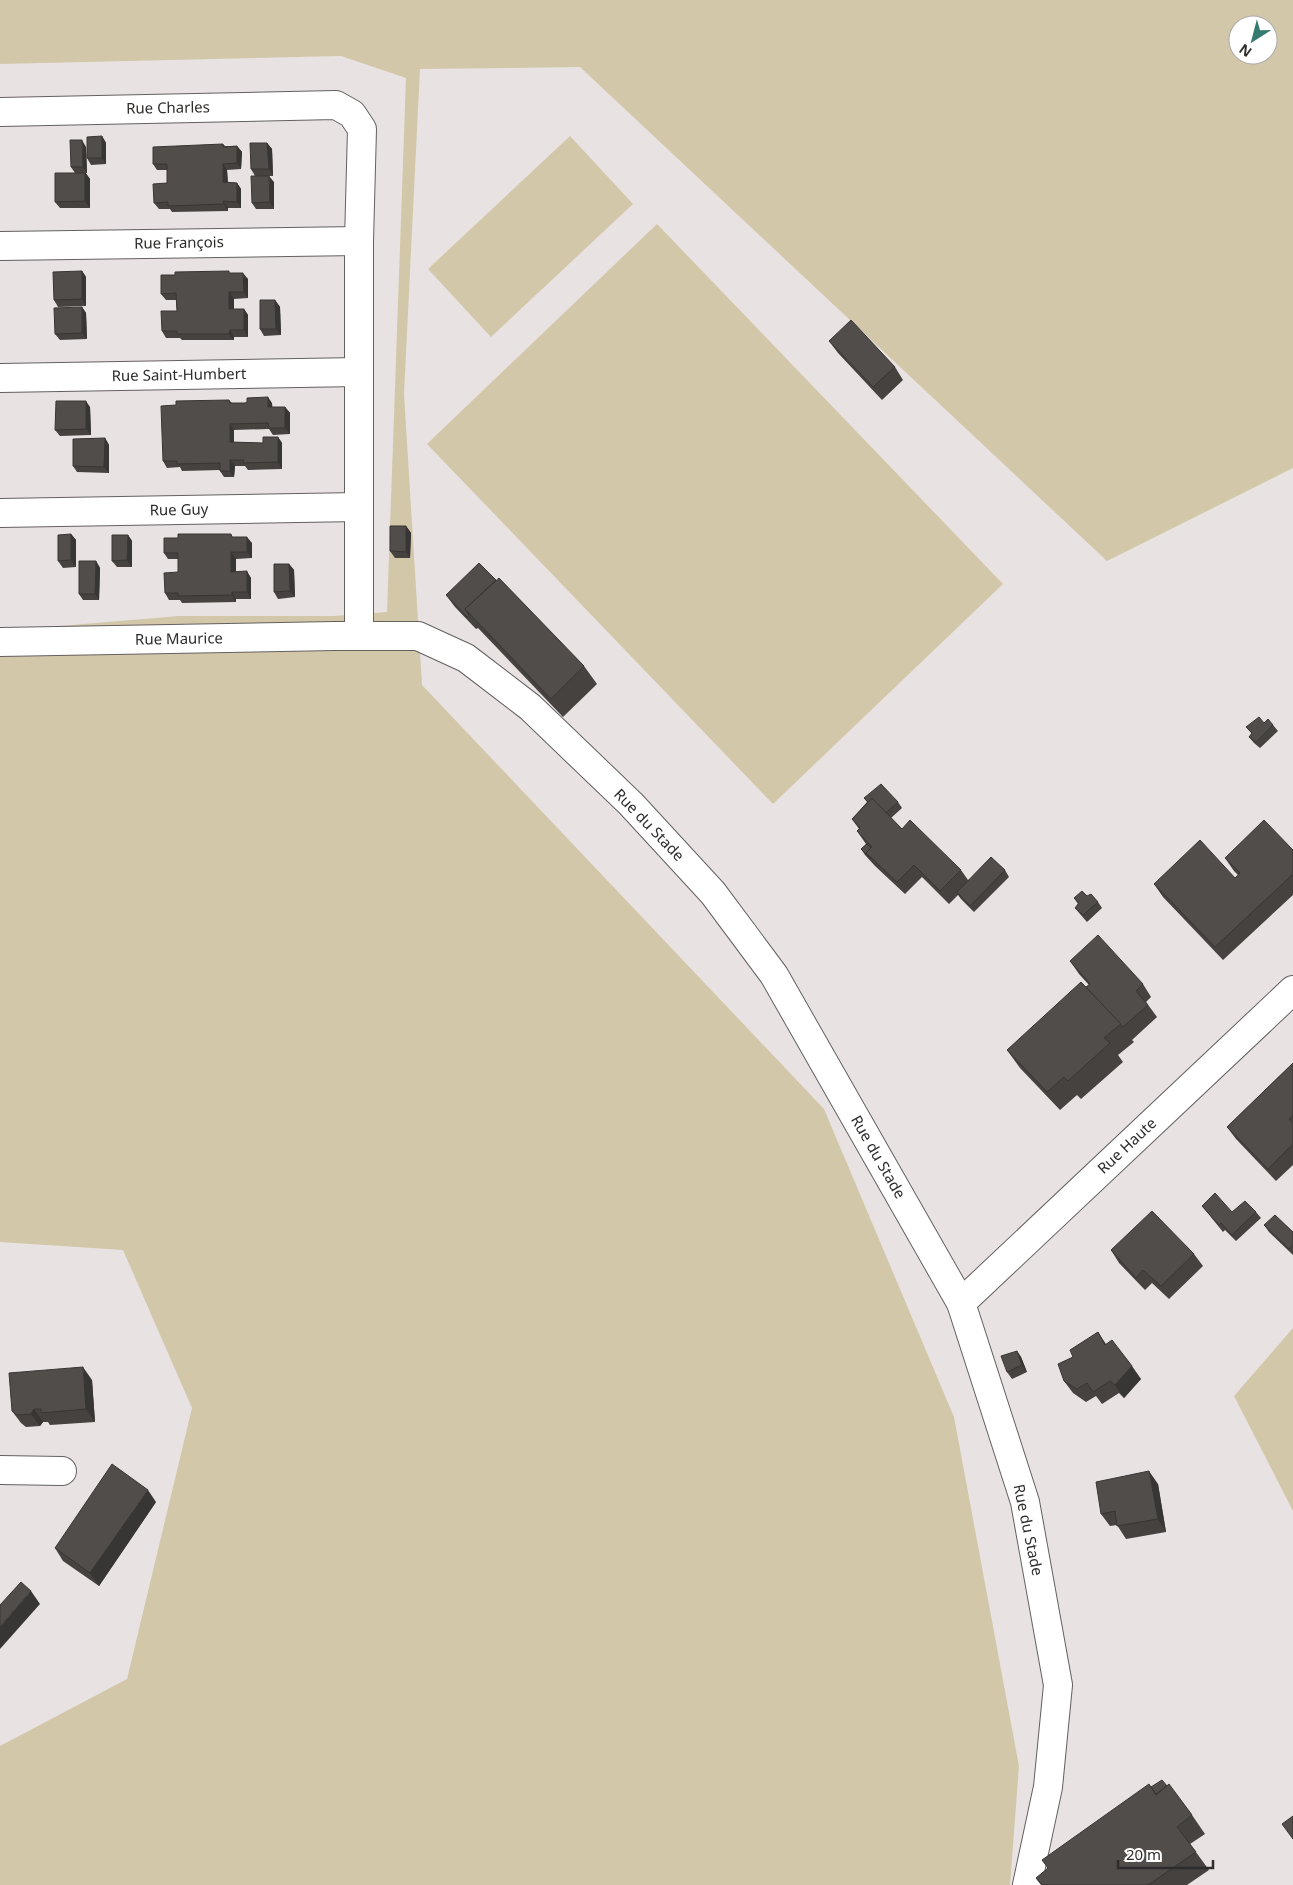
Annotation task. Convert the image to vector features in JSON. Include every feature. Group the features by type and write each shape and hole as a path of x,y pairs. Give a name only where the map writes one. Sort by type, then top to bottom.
{"street":[{"name":"Rue Charles","path":"0,112 336,105 352,114 362,129 359,240"},
{"name":"Rue François","path":"0,246 359,240"},
{"path":"359,240 359,636"},
{"name":"Rue Saint-Humbert","path":"0,378 359,372"},
{"name":"Rue Guy","path":"0,514 359,507"},
{"name":"Rue Maurice","path":"0,642 359,636"},
{"name":"Rue du Stade","path":"359,636 418,636 466,658 530,706 631,804 713,893 774,975 961,1303 1025,1502 1058,1685 1048,1787 1027,1885"},
{"name":"Rue Haute","path":"961,1303 1293,990"},
{"path":"0,1470 62,1471"}],"shaded area":[{"path":"0,0 1293,0 1293,468 1107,561 580,67 420,69 404,394 422,685 824,1109 954,1417 1019,1766 1010,1885 0,1885 0,1746 127,1679 192,1408 123,1250 0,1242 0,631 179,616 333,616 387,612 406,78 341,56 0,64"},
{"path":"570,136 633,204 491,337 428,269"},
{"path":"657,224 1003,584 773,804 427,444"},
{"path":"1293,1328 1293,1511 1234,1396"}],"building":[{"path":"102,136 102,158 87,158 87,137"},
{"path":"70,140 82,140 83,167 71,167"},
{"path":"250,143 267,143 269,169 251,169"},
{"path":"223,144 223,147 237,146 237,163 223,164 223,182 237,183 237,202 223,201 224,204 168,206 168,202 154,203 153,184 167,183 167,164 153,164 153,147"},
{"path":"55,173 85,173 85,201 55,202"},
{"path":"251,176 269,176 270,202 252,203"},
{"path":"82,271 82,299 54,300 53,272"},
{"path":"229,271 229,273 243,273 244,292 229,292 229,309 244,309 244,330 230,330 229,334 177,334 177,331 162,331 161,311 177,311 176,293 161,294 161,275 175,275 175,272"},
{"path":"260,300 275,300 276,329 260,329"},
{"path":"82,307 82,333 55,334 54,308"},
{"path":"851,320 895,367 873,387 829,341"},
{"path":"268,397 268,407 285,407 285,428 269,428 268,423 230,424 230,442 263,443 263,437 278,437 278,462 243,463 244,460 230,460 230,471 220,471 220,463 177,464 177,461 163,461 161,406 176,405 176,401 229,400 230,403 245,403 247,398"},
{"path":"56,401 86,401 86,429 55,430"},
{"path":"105,438 104,467 73,466 73,439"},
{"path":"390,526 406,526 406,552 390,551"},
{"path":"71,534 71,560 58,561 58,535"},
{"path":"178,534 231,534 232,537 247,537 247,552 231,552 231,572 247,571 247,592 232,592 232,595 178,596 178,593 165,593 164,573 178,572 178,553 164,553 164,538 178,538"},
{"path":"112,535 128,535 127,560 112,561"},
{"path":"79,561 96,561 95,594 79,594"},
{"path":"479,563 496,580 465,609 469,615 467,617 446,595"},
{"path":"274,564 289,564 290,591 274,592"},
{"path":"499,578 584,666 551,699 465,609"},
{"path":"1259,717 1264,723 1268,719 1273,725 1256,742 1249,737 1252,733 1246,727"},
{"path":"881,784 898,802 886,813 872,798 868,802 864,798"},
{"path":"872,798 902,829 910,820 961,870 940,891 914,865 897,882 866,853 872,847 857,831 860,828 852,819"},
{"path":"1264,820 1293,850 1293,874 1215,947 1154,884 1200,840 1235,878 1240,873 1225,858"},
{"path":"867,844 871,848 866,853 871,859 861,849"},
{"path":"991,857 1005,870 970,906 957,892"},
{"path":"1082,891 1087,896 1091,894 1098,902 1083,915 1075,908 1079,903 1074,898"},
{"path":"1098,935 1143,984 1136,991 1148,1005 1123,1027 1086,987 1090,984 1070,961"},
{"path":"1081,982 1121,1024 1104,1038 1110,1043 1068,1081 1064,1077 1047,1092 1007,1050"},
{"path":"1293,1063 1293,1116 1289,1119 1293,1123 1293,1144 1268,1169 1227,1127"},
{"path":"1215,1193 1232,1212 1245,1201 1256,1212 1232,1235 1221,1223 1219,1225 1202,1206"},
{"path":"1152,1211 1194,1254 1161,1286 1143,1270 1136,1278 1111,1250"},
{"path":"1275,1215 1293,1232 1293,1245 1289,1249 1264,1225"},
{"path":"1098,1332 1105,1345 1112,1340 1132,1366 1115,1385 1110,1381 1093,1392 1087,1383 1077,1389 1064,1381 1058,1364 1073,1357 1070,1350"},
{"path":"1017,1351 1022,1365 1007,1372 1001,1356"},
{"path":"83,1367 86,1409 41,1413 41,1409 34,1409 31,1414 17,1415 12,1411 9,1373"},
{"path":"112,1464 148,1490 90,1573 55,1548"},
{"path":"1149,1471 1158,1519 1117,1526 1115,1511 1101,1514 1096,1482"},
{"path":"21,1582 31,1591 0,1627 0,1605"},
{"path":"1162,1780 1167,1786 1156,1794 1151,1787"},
{"path":"1149,1784 1156,1795 1169,1784 1192,1815 1177,1827 1196,1852 1148,1885 1042,1885 1036,1878 1048,1868 1042,1860"},
{"path":"1293,1816 1293,1839 1282,1824"}]}
